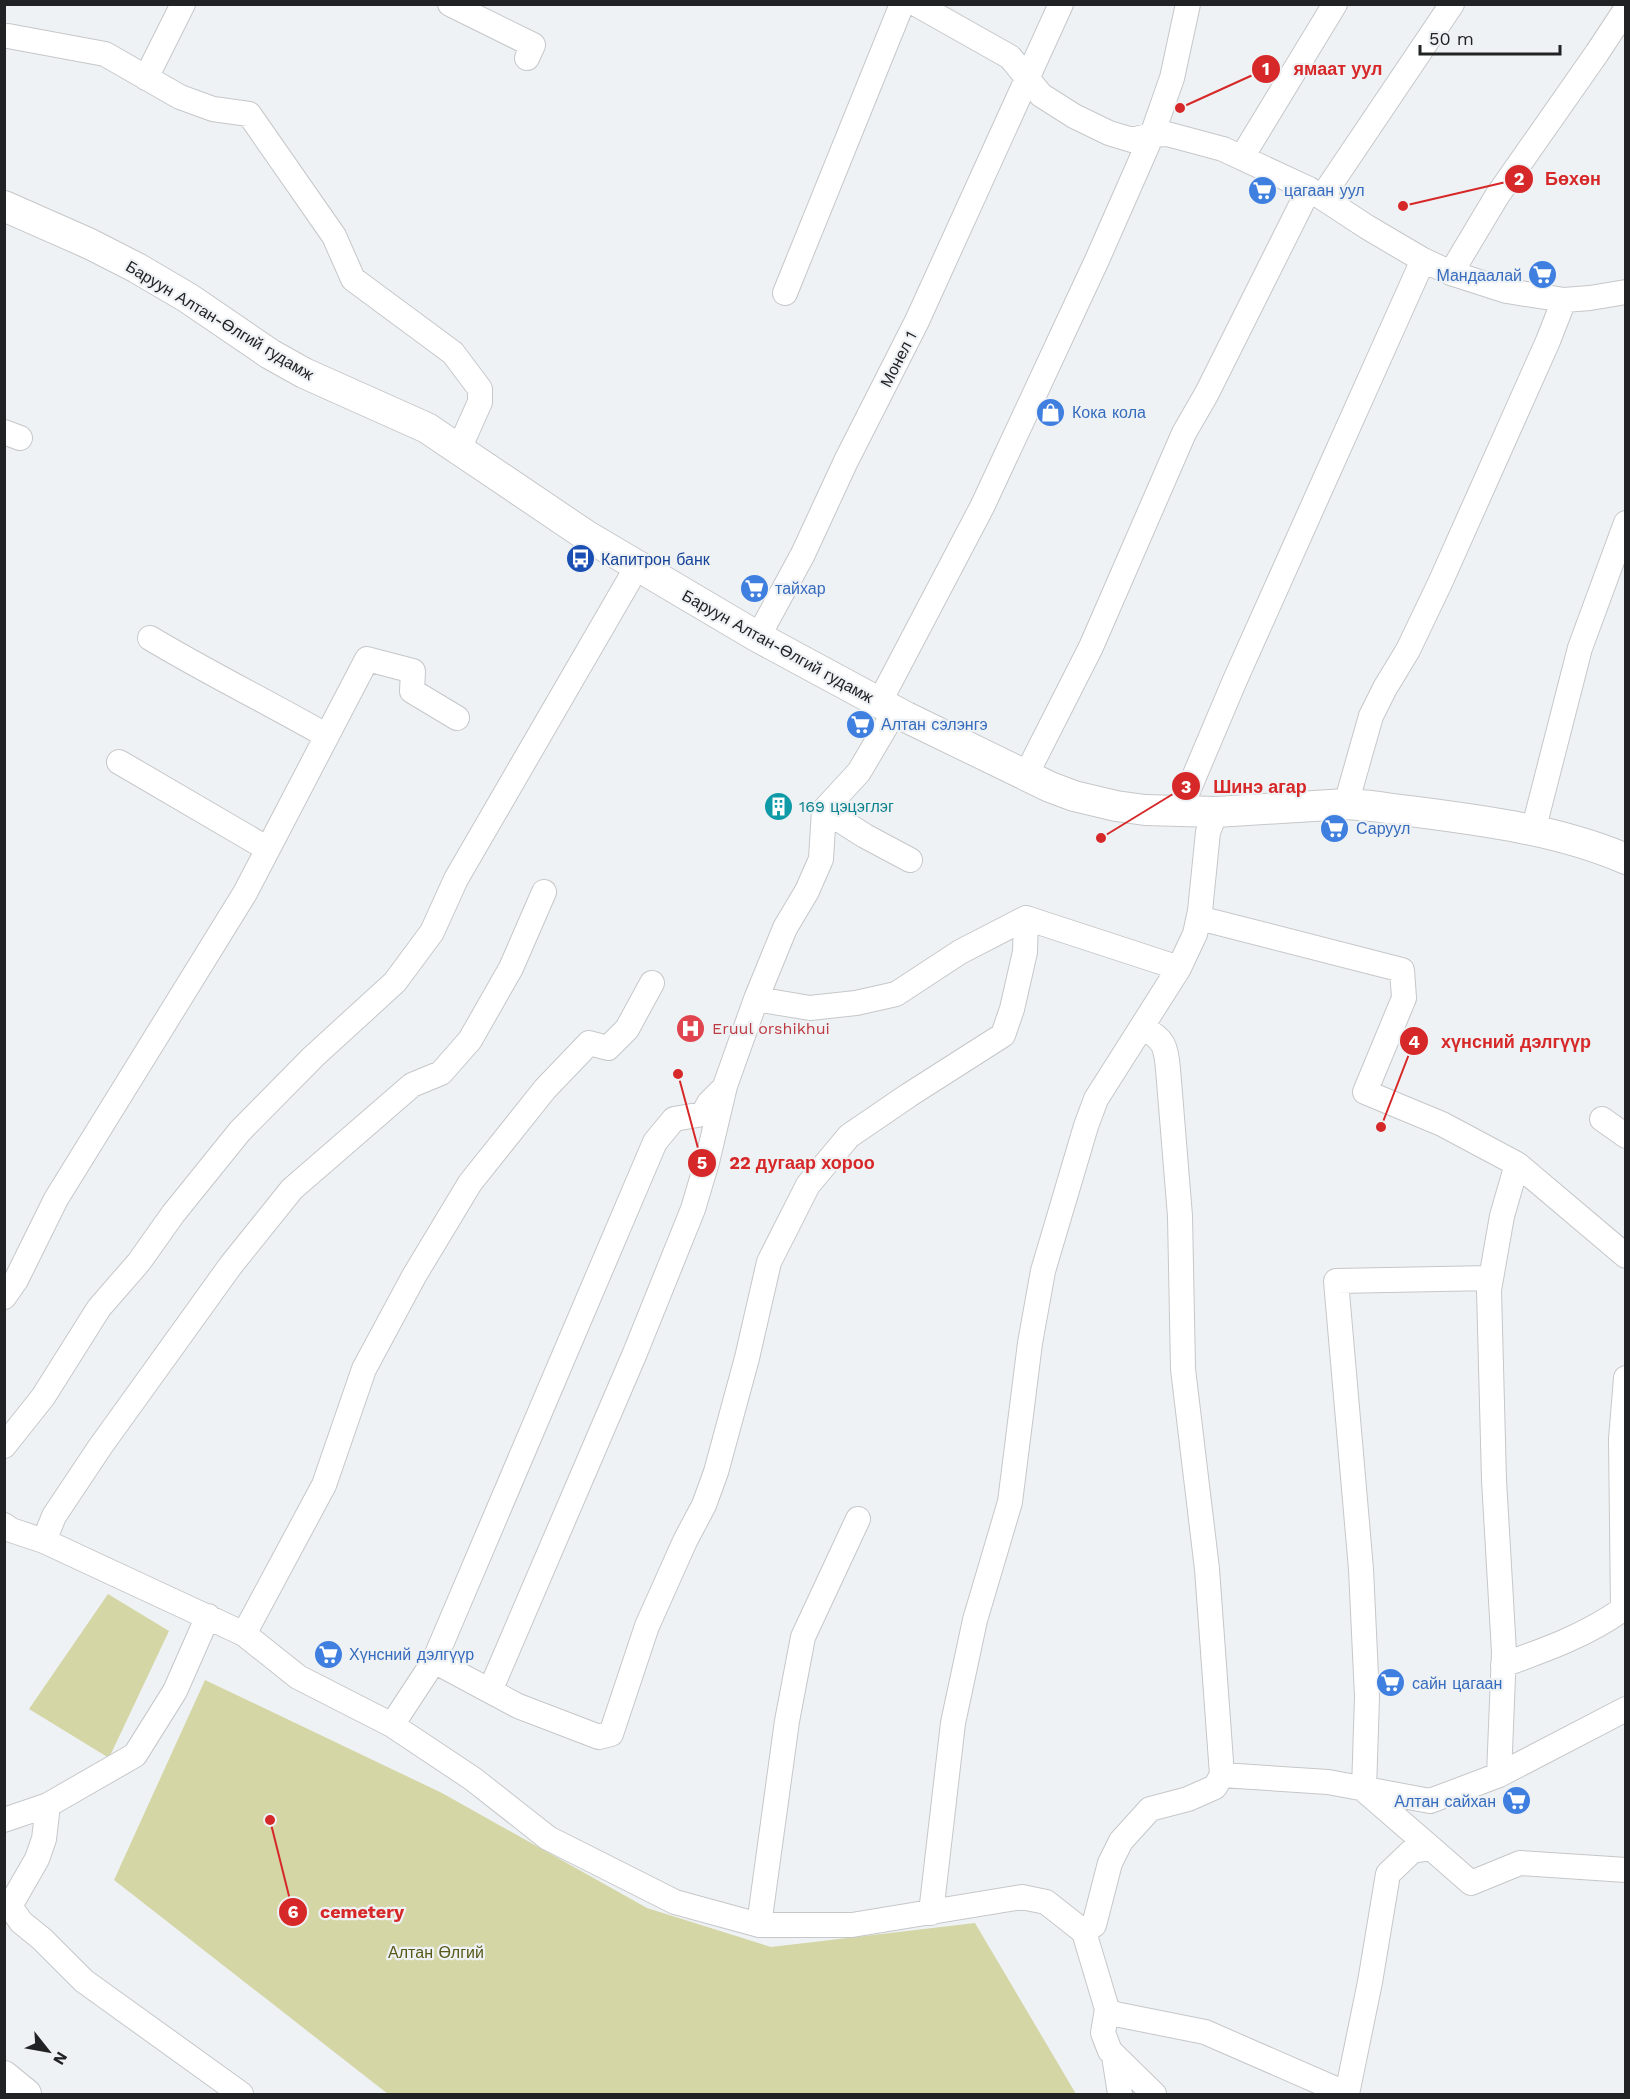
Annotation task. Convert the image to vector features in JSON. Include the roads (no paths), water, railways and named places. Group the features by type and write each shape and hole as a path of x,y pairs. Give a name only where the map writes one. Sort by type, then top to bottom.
{"main road":[{"name":"Баруун Алтан-Өлгий гудамж","path":"4,206 90,244 137,268 188,298 270,354 327,384 399,414 459,449 588,536 758,637 887,707 1074,796 1145,810 1216,812 1346,804 1383,807 1533,831 1599,848 1626,859"},
{"path":"4,2076 26,2094"}],"street":[{"path":"146,78 183,4"},
{"path":"450,4 533,45 527,58"},
{"path":"784,293 902,4"},
{"path":"916,4 1010,57 1041,95 1074,116 1132,140 1167,134 1191,139 1242,157 1315,193 1423,260 1451,273 1507,291 1564,300 1626,292"},
{"name":"Монел 1","path":"758,637 803,554 846,461 917,321 1061,4"},
{"path":"490,1691 635,1353 693,1209 725,1086 756,999 784,928 807,891 821,859 824,810 859,772 887,707 1075,309 1152,135 1172,78 1188,4"},
{"path":"1242,157 1335,4"},
{"path":"1026,775 1091,648 1184,434 1315,193 1452,4"},
{"path":"1451,273 1497,196 1598,53 1626,9"},
{"path":"8,36 105,54 180,97 213,109 249,114 334,236 353,279 453,353 480,389 480,402 459,449"},
{"path":"1180,810 1234,680 1423,260"},
{"path":"1346,804 1371,716 1408,650 1440,584 1564,300"},
{"path":"1533,831 1580,648 1626,523"},
{"path":"4,1446 43,1397 99,1308 139,1262 240,1131 313,1057 395,982 432,932 456,879 638,565"},
{"path":"150,638 202,669 262,699 327,736"},
{"path":"4,1297 16,1280 56,1199 245,893 367,659 413,671 412,692 457,718"},
{"path":"119,762 268,849"},
{"path":"824,810 865,836 910,860"},
{"path":"931,1913 953,1723 975,1620 1010,1502 1030,1343 1043,1271 1096,1099 1179,968 1195,934 1199,918 1208,832 1216,812"},
{"path":"44,1541 54,1516 100,1447 231,1265 292,1189 412,1085 441,1073 470,1040 511,968 544,892"},
{"path":"756,999 810,1008 856,1003 896,994 960,952 1026,918 1179,968"},
{"path":"434,1661 518,1706 599,1737 611,1734 647,1626 685,1541 704,1505 713,1480 747,1358 769,1262 807,1185 849,1137 909,1095 1003,1035 1012,1009 1025,952 1026,918"},
{"path":"1199,918 1402,970 1404,998 1365,1092 1442,1124 1517,1164 1626,1256"},
{"path":"244,1634 324,1485 364,1369 414,1276 470,1183 545,1089 589,1043 608,1048 627,1029 652,984"},
{"path":"1084,1932 1094,1925 1110,1863 1121,1841 1150,1809 1188,1799 1215,1787 1222,1775 1207,1569 1183,1369 1180,1216 1167,1062 1164,1047 1158,1036 1143,1028"},
{"path":"392,1725 434,1661 655,1142 674,1119 703,1114 709,1103 725,1086"},
{"path":"1602,1119 1626,1136"},
{"path":"1499,1775 1503,1665 1493,1457 1489,1290 1502,1216 1517,1164"},
{"path":"1364,1790 1367,1697 1361,1569 1336,1281 1491,1278"},
{"path":"1503,1665 1554,1646 1602,1624 1623,1609 1621,1438 1626,1378"},
{"path":"759,1924 787,1721 803,1637 858,1519"},
{"path":"4,1525 11,1530 44,1541 244,1634 298,1677 392,1725 473,1779 548,1838 675,1902 759,1924 852,1925 1022,1897 1046,1902 1084,1932 1107,2009 1103,2033 1110,2051 1154,2094"},
{"path":"4,1820 48,1805 135,1755 176,1691 207,1616"},
{"path":"1222,1775 1328,1782 1430,1801 1499,1775 1626,1709"},
{"path":"1364,1790 1471,1883 1520,1863 1626,1870"},
{"path":"48,1805 44,1839 37,1859 10,1906 21,1922 42,1939 84,1981 241,2094"},
{"path":"1107,2009 1114,2014 1204,2032 1347,2094 1370,1982 1388,1874 1412,1851 1431,1848"},
{"path":"1114,2056 1120,2094"}],"place":[{"name":"ямаат уул","path":"1180,108"},
{"name":"цагаан уул","path":"1263,190"},
{"name":"Бөхөн","path":"1403,206"},
{"name":"Мандаалай","path":"1543,275"},
{"name":"Кока кола","path":"1051,412"},
{"name":"Капитрон банк","path":"580,559"},
{"name":"тайхар","path":"754,588"},
{"name":"Алтан сэлэнгэ","path":"860,724"},
{"name":"169 цэцэглэг","path":"778,806"},
{"name":"Саруул","path":"1335,828"},
{"name":"Шинэ агар","path":"1101,838"},
{"name":"Eruul orshikhui","path":"691,1028"},
{"name":"22 дугаар хороо","path":"678,1074"},
{"name":"хүнсний дэлгүүр","path":"1381,1127"},
{"name":"Хүнсний дэлгүүр","path":"328,1654"},
{"name":"сайн цагаан","path":"1391,1683"},
{"name":"Алтан сайхан","path":"1517,1801"},
{"name":"cemetery","path":"270,1820"}],"park label":[{"name":"Алтан Өлгий","path":"436,1952"}]}
